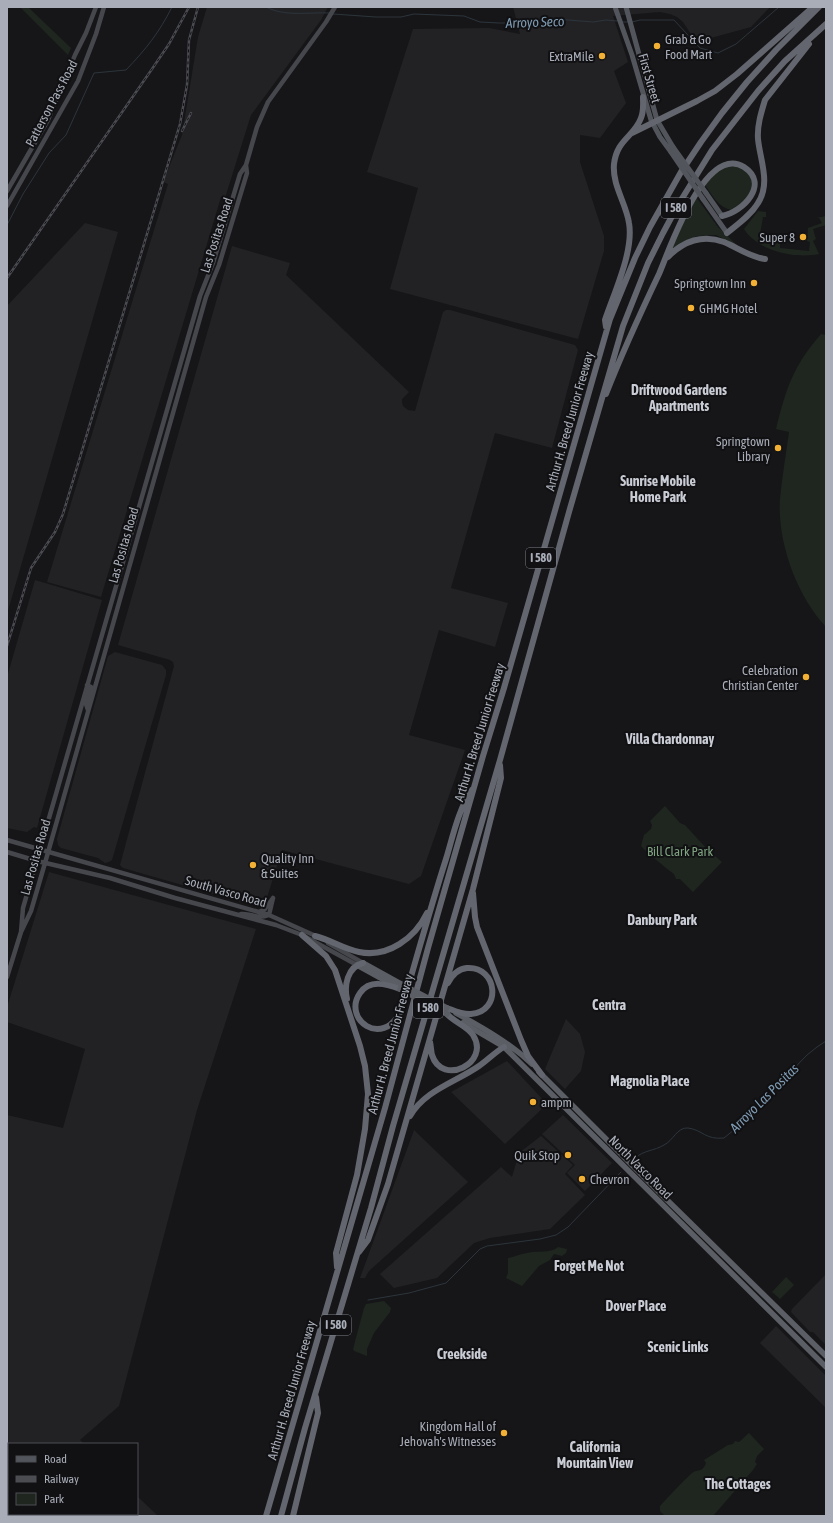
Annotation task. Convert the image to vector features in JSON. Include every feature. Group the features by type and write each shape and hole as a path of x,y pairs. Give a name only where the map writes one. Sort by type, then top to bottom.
{"highway":[{"path":"629,135 683,109 715,91 737,74 813,7"},
{"name":"Arthur H. Breed Junior Freeway","path":"266,1516 337,1273 475,785 606,331 635,258 654,220 685,166 722,113 747,82 776,50 819,7"},
{"name":"Arthur H. Breed Junior Freeway","path":"281,1516 500,760 612,362 632,301 648,263 678,205 712,150 750,101 785,61 826,24"},
{"path":"727,233 751,212 762,196 765,179 758,128 765,100 820,30"},
{"path":"606,331 605,320 629,244 629,223 614,174 616,154 619,147 641,118 643,97"},
{"path":"595,424 628,341 664,262 680,220 696,194 713,173 721,167 729,164 743,166 753,177 754,191 751,198 745,204 734,212 722,216"},
{"path":"664,262 686,242 705,238 724,242 750,255 765,259"},
{"path":"356,1257 368,1240 388,1184 404,1130 473,889 501,778 500,760"},
{"path":"401,986 373,984 362,990 357,997 355,1004 358,1017 363,1023 369,1027 377,1029 388,1027 397,1019 401,1011 432,901 466,798 475,785"},
{"path":"473,889 477,927 528,1056 542,1075"},
{"path":"316,936 359,952 369,953 381,951 403,942 415,932 422,923 432,901"},
{"path":"302,935 317,946 335,970 365,1066 368,1094 368,1107 357,1175 336,1253 337,1273"},
{"path":"350,1014 346,993 346,982 349,975 360,964"},
{"name":"South Vasco Road","path":"360,964 426,1000"},
{"path":"444,989 451,977 457,971 470,968 484,973 490,980 493,994 488,1006 477,1013 470,1015 447,1011"},
{"name":"North Vasco Road","path":"426,1000 491,1032 520,1053 826,1356"},
{"path":"430,1040 432,1056 438,1064 447,1070 457,1071 473,1060 477,1045 474,1037 470,1031 453,1020 447,1011"},
{"name":"North Vasco Road","path":"447,1011 504,1047 826,1367"},
{"path":"404,1130 413,1111 430,1094 478,1067 504,1047"},
{"path":"294,1516 318,1413 316,1394"}],"main road":[{"name":"Patterson Pass Road","path":"7,191 48,120 96,7"},
{"name":"Patterson Pass Road","path":"7,206 78,81 96,34 104,7"},
{"name":"Las Positas Road","path":"21,932 23,908 200,296 213,263 240,174 246,166 257,127 268,102 326,22 335,7"},
{"name":"First Street","path":"615,7 632,55 643,97 655,122 722,216"},
{"name":"First Street","path":"626,7 660,137 727,233"},
{"name":"Las Positas Road","path":"7,977 21,932 31,911 206,297 219,265 246,179 246,166"},
{"path":"88,685 91,687 86,704 88,710"},
{"name":"South Vasco Road","path":"7,840 269,915 316,936 360,964"},
{"name":"South Vasco Road","path":"7,852 37,861 110,878 174,898 276,925 302,935 360,964"},
{"path":"238,914 246,913 261,918 269,915 273,898 265,909 259,912"},
{"path":"266,923 270,920 277,919"}],"shaded area":[{"path":"207,7 328,7 321,20 251,115 225,198 221,197 101,597 47,582 168,184 163,182 182,135 198,37"},
{"path":"513,7 770,7 751,27 696,42 683,22 670,14 660,12 613,16 628,62 614,71 626,103 600,138 580,135 580,162 604,236 604,251 578,339 390,289 418,188 367,172 413,29 489,28 520,34"},
{"path":"85,223 118,232 7,614 7,306"},
{"path":"232,246 290,263 286,275 409,392 402,399 403,406 408,410 415,411 443,312 446,310 575,345 578,350 552,448 495,433 451,588 508,603 495,647 439,630 409,735 465,750 421,876 409,884 282,850 264,907 262,908 123,868 120,865 174,666 173,662 170,660 118,645"},
{"path":"35,580 102,600 37,828 34,827 27,832 7,828 7,677"},
{"path":"115,652 162,665 166,670 166,675 112,860 105,863 98,858 61,848 58,845 57,839 108,656"},
{"path":"49,872 256,929 197,1110 119,1406 80,1440 83,1443 8,1443 8,1515 138,1515 138,1497 158,1516 7,1516 7,1115 63,1128 85,1049 7,1022 7,1007"},
{"path":"566,1019 580,1034 585,1052 581,1071 565,1089 545,1069"},
{"path":"507,1061 547,1104 505,1144 451,1092"},
{"path":"563,1115 612,1163 585,1191 567,1173 575,1165 542,1134"},
{"path":"414,1130 468,1182 369,1271 365,1278 360,1278"},
{"path":"541,1136 573,1165 565,1174 585,1195 550,1229 490,1238 474,1243 437,1278 394,1288 380,1274 501,1167 512,1177 519,1153"},
{"path":"826,1274 826,1345 813,1332 810,1332 791,1312 792,1309"},
{"path":"776,1326 826,1376 826,1408 760,1343"}],"green space":[{"path":"20,7 28,7 71,48 68,55"},
{"path":"727,167 740,167 748,173 752,181 749,195 731,210 722,206 713,197 705,185 717,172"},
{"path":"696,197 718,227 738,246 716,235 697,236 678,244 667,257"},
{"path":"758,211 766,212 766,217 763,217 760,234 774,237 774,242 780,242 780,248 809,251 810,242 807,241 808,228 822,223 819,218 816,218 826,216 826,225 813,229 816,239 813,241 819,254 788,254 778,252 758,243 750,237 744,229"},
{"path":"821,334 826,335 826,627 806,600 791,568 786,550 780,516 780,499 789,432 776,429 783,402 792,378 811,346"},
{"name":"Bill Clark Park","path":"665,806 680,823 685,825 707,849 722,862 693,892 680,879 676,879 674,874 641,846 644,835 651,829 652,825 650,821"},
{"path":"558,1247 567,1249 566,1253 562,1256 554,1254 550,1260 539,1266 522,1286 506,1278 508,1273 508,1258 531,1252 547,1251"},
{"path":"786,1277 794,1285 780,1299 772,1292"},
{"path":"384,1301 391,1308 390,1312 374,1333 367,1349 367,1356 354,1351 353,1349 366,1304"},
{"path":"749,1433 764,1449 757,1456 755,1462 757,1464 753,1470 713,1516 665,1516 660,1511 660,1506 693,1472 703,1469 706,1463 704,1460 728,1445 733,1444 735,1441 739,1442"}],"waterway":[{"path":"7,225 23,194 49,153 66,135 94,73 126,70 152,40 172,7"},
{"name":"Arroyo Seco","path":"266,7 289,13 330,13"},
{"name":"Arroyo Seco","path":"632,22 640,20 674,20 700,48 718,53 736,44 779,7"},
{"name":"Arroyo Seco","path":"333,14 376,17 401,17 414,14 464,16 480,22 499,23 540,23 556,19 593,22 606,20 617,21"},
{"name":"Arroyo Seco","path":"622,22 629,22"},
{"name":"Arroyo Las Positas","path":"635,1158 642,1153 664,1145 684,1128 693,1129 712,1138 724,1138 735,1129 807,1055 826,1041"},
{"name":"Arroyo Las Positas","path":"368,1300 409,1293 446,1283 480,1249 487,1246 540,1239 556,1235 568,1227 621,1172"}],"railway":[{"path":"7,278 169,44 189,7"},
{"path":"7,646 31,568 55,532 63,514 180,124 187,85 189,40 198,7"},
{"path":"182,131 191,113"}],"place":[{"name":"Grab & Go Food Mart","path":"657,46"},
{"name":"ExtraMile","path":"602,56"},
{"name":"Super 8","path":"803,237"},
{"name":"Springtown Inn","path":"754,283"},
{"name":"GHMG Hotel","path":"691,308"},
{"name":"Springtown Library","path":"778,448"},
{"name":"Celebration Christian Center","path":"806,677"},
{"name":"Quality Inn & Suites","path":"253,865"},
{"name":"ampm","path":"533,1102"},
{"name":"Quik Stop","path":"568,1155"},
{"name":"Chevron","path":"582,1179"},
{"name":"Kingdom Hall of Jehovah's Witnesses","path":"504,1433"}],"district":[{"name":"Driftwood Gardens Apartments","path":"679,398"},
{"name":"Sunrise Mobile Home Park","path":"658,490"},
{"name":"Villa Chardonnay","path":"670,739"},
{"name":"Danbury Park","path":"662,920"},
{"name":"Centra","path":"609,1005"},
{"name":"Magnolia Place","path":"650,1081"},
{"name":"Forget Me Not","path":"589,1266"},
{"name":"Dover Place","path":"636,1306"},
{"name":"Scenic Links","path":"678,1347"},
{"name":"Creekside","path":"462,1354"},
{"name":"California Mountain View","path":"595,1456"},
{"name":"The Cottages","path":"738,1484"}]}
